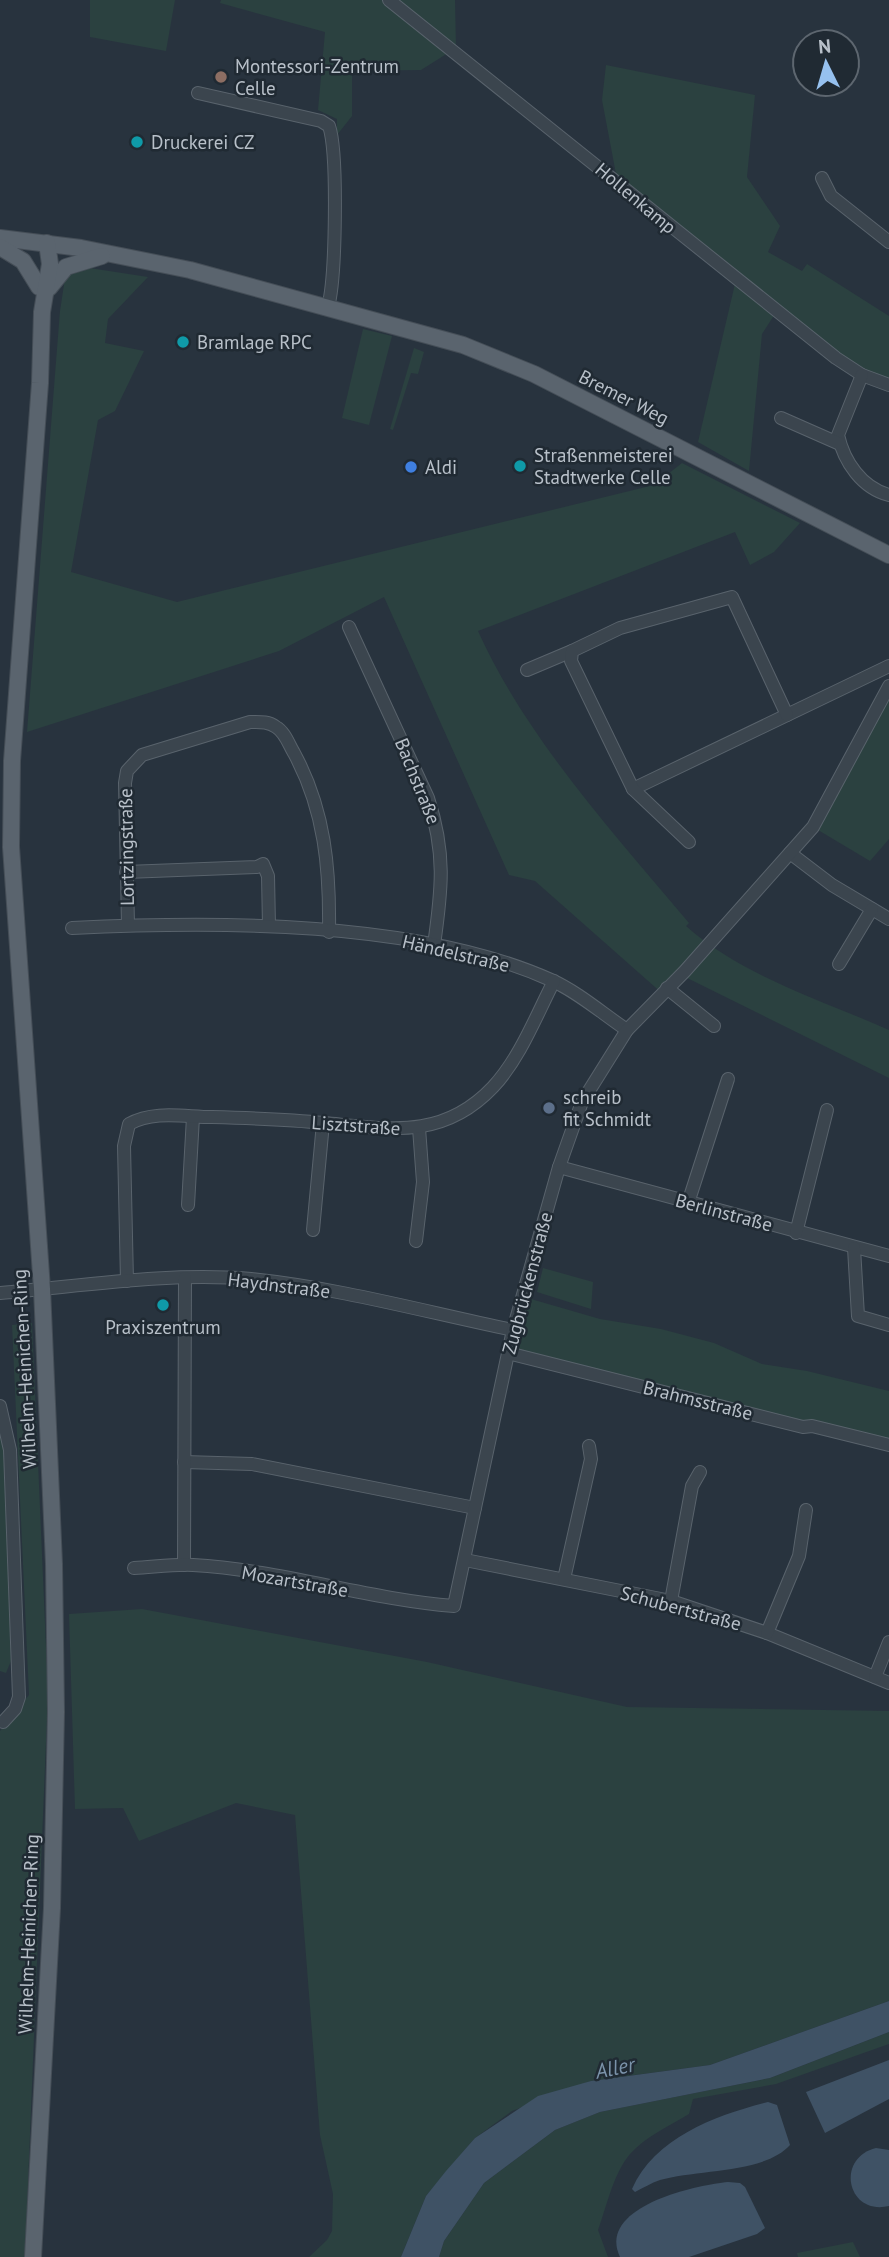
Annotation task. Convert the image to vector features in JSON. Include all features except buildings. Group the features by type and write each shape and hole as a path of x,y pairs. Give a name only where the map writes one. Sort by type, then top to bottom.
{"main road":[{"name":"Bremer Weg","path":"0,238 115,254 217,276 444,338 534,374 889,555"},
{"name":"Wilhelm-Heinichen-Ring","path":"33,2257 52,1908 56,1712 54,1564 42,1289 11,847 12,761 40,383 42,289 50,264 47,243"},
{"path":"0,247 23,261 42,289 66,267 90,258 115,254"}],"street":[{"name":"Hollenkamp","path":"389,0 836,358 862,374 889,385"},
{"path":"198,93 329,125 333,154 333,281 328,307"},
{"path":"822,178 831,196 889,242"},
{"path":"862,374 838,435 840,444 863,482 876,491 889,495"},
{"path":"781,418 840,444"},
{"path":"527,670 620,628 732,597 787,715"},
{"name":"Bachstraße","path":"349,627 428,798 436,821 443,867 434,945"},
{"path":"572,651 571,661 633,789 689,842"},
{"path":"633,789 889,666"},
{"name":"Zugbrückenstraße","path":"454,1606 466,1560 513,1330 559,1167 582,1102 627,1030 813,827 889,687"},
{"name":"Lortzingstraße","path":"128,925 125,783 132,762 142,755 250,722 267,722 282,732 310,786 318,812 329,866 329,932"},
{"path":"790,853 889,919"},
{"path":"126,872 257,867 263,864 268,876 269,926"},
{"path":"839,964 872,909"},
{"name":"Händelstraße","path":"72,928 128,925 269,926 434,945 505,962 554,981 627,1030"},
{"name":"Lisztstraße","path":"127,1281 124,1146 129,1124 156,1116 323,1123 380,1129 419,1128 451,1118 477,1102 508,1068 554,981"},
{"path":"667,988 714,1026"},
{"path":"688,1203 728,1079"},
{"path":"796,1233 827,1110"},
{"path":"188,1205 193,1117"},
{"path":"313,1230 323,1123"},
{"path":"416,1241 423,1182 419,1128"},
{"name":"Berlinstraße","path":"559,1167 889,1256"},
{"path":"854,1248 858,1316 889,1325"},
{"path":"184,1278 184,1565"},
{"name":"Haydnstraße","path":"0,1293 127,1281 249,1279 307,1286 513,1330"},
{"name":"Brahmsstraße","path":"508,1353 803,1427 812,1426 889,1445"},
{"path":"0,1406 10,1450 19,1697 15,1709 3,1722"},
{"path":"564,1579 591,1459 589,1446"},
{"path":"184,1462 252,1464 475,1508"},
{"path":"671,1601 692,1486 700,1472"},
{"path":"767,1633 799,1556 806,1510"},
{"name":"Schubertstraße","path":"466,1560 671,1601 767,1633 889,1683"},
{"name":"Mozartstraße","path":"134,1568 184,1565 220,1568 417,1603 454,1606"},
{"path":"875,1677 889,1642"}],"green space":[{"path":"90,0 175,0 166,51 90,37"},
{"path":"221,0 455,0 456,48 421,70 352,71 352,116 337,135 337,119 318,110 325,32 220,3"},
{"path":"606,65 755,95 747,177 780,226 768,252 802,271 807,264 889,316 889,378 875,376 846,361 780,306 762,334 749,471 698,442 738,271 616,174 602,100"},
{"path":"83,267 148,277 108,319 105,343 144,351 115,411 98,420 71,572 177,602 654,485 682,463 800,523 774,552 750,565 735,532 478,631 497,670 546,746 602,819 689,923 686,926 708,944 757,973 889,1030 889,1078 681,975 664,995 535,881 509,875 384,597 279,651 27,732 60,311 65,278"},
{"path":"363,329 392,336 369,425 342,418"},
{"path":"414,348 424,352 418,374 411,373 393,430 390,429"},
{"path":"889,697 889,839 870,861 813,827"},
{"path":"543,1268 593,1282 591,1309 537,1292"},
{"path":"524,1297 600,1319 661,1329 714,1343 762,1364 807,1371 889,1391 889,1445 508,1353"},
{"path":"32,1323 48,1693 25,2257 0,2257 0,1731 29,1695 12,1325"},
{"path":"0,1428 4,1451 13,1656 6,1673 0,1671"},
{"path":"142,1609 427,1662 627,1707 889,1711 889,2001 710,2065 591,2081 512,2111 475,2138 426,2196 401,2257 309,2257 327,2240 332,2231 333,2194 320,2135 295,1815 236,1803 139,1841 123,1808 75,1809 69,1614"},
{"path":"889,2032 889,2044 776,2084 693,2099 689,2114 643,2142 630,2154 619,2171 598,2230 608,2257 439,2257 444,2241 484,2183 555,2130 600,2112 770,2078"},
{"path":"853,2242 860,2257 798,2257 797,2253"}],"water":[{"path":"889,2001 889,2032 770,2078 600,2112 555,2130 484,2183 444,2241 439,2257 401,2257 426,2196 446,2171 475,2138 538,2096 591,2081 710,2065"},
{"path":"889,2060 889,2099 825,2133 806,2092"},
{"path":"768,2102 777,2105 790,2145 778,2154 747,2166 657,2181 635,2192 632,2189 642,2171 656,2155 689,2131 728,2114"},
{"path":"876,2148 889,2150 889,2206 875,2207 863,2203 851,2184 855,2163 863,2154"},
{"path":"728,2182 740,2183 745,2187 765,2228 757,2234 689,2257 620,2257 616,2240 622,2225 635,2212 673,2194"}],"place":[{"name":"Montessori-Zentrum Celle","path":"221,77"},
{"name":"Druckerei CZ","path":"137,142"},
{"name":"Bramlage RPC","path":"183,342"},
{"name":"Straßenmeisterei Stadtwerke Celle","path":"520,466"},
{"name":"Aldi","path":"411,467"},
{"name":"schreib fit Schmidt","path":"549,1108"},
{"name":"Praxiszentrum","path":"163,1305"}],"water label":[{"name":"Aller","path":"615,2068"}]}
